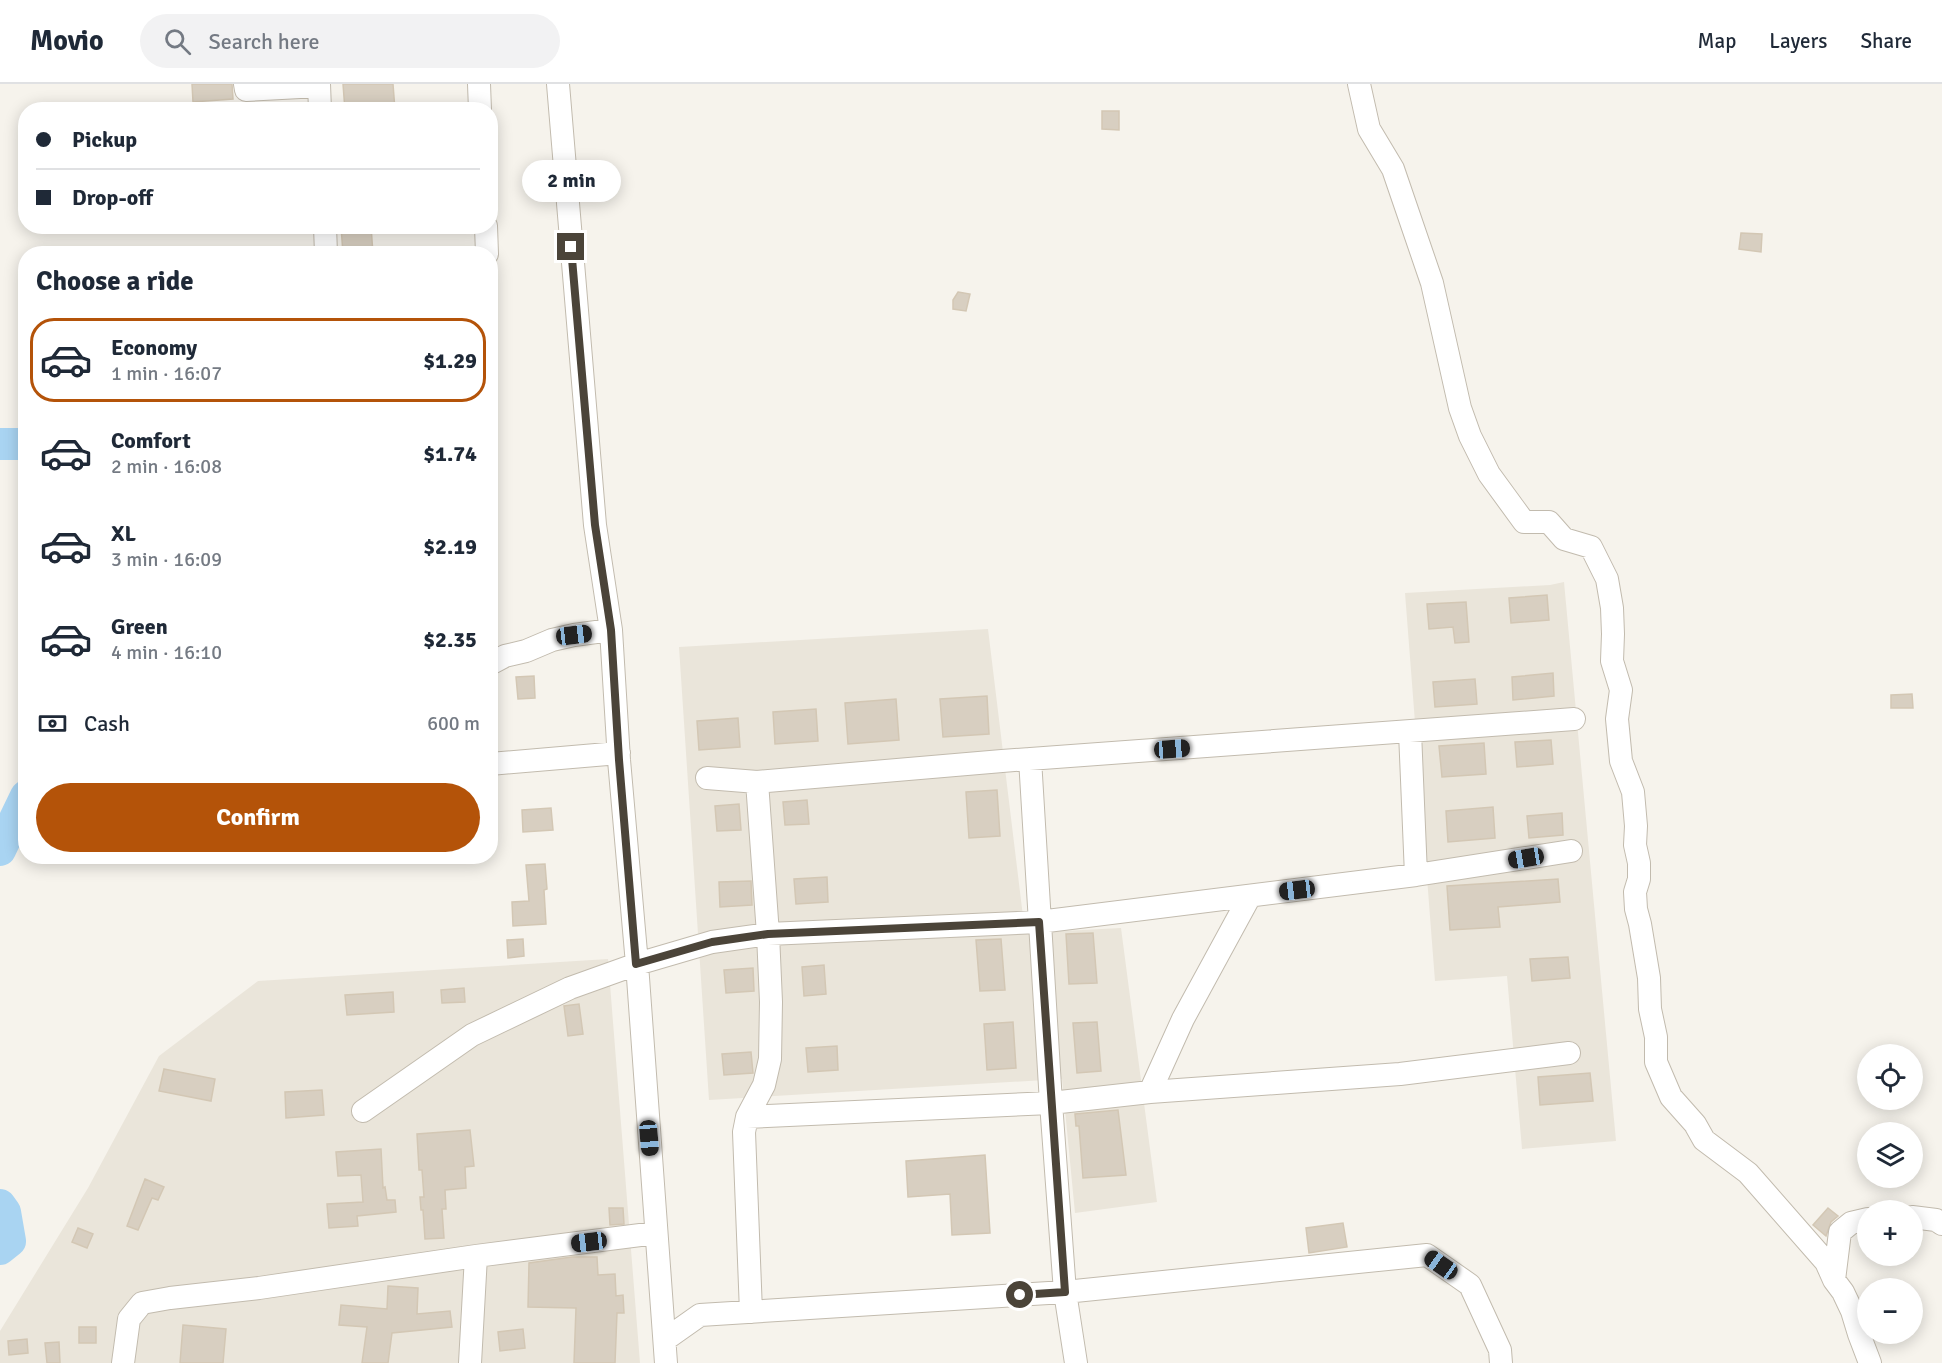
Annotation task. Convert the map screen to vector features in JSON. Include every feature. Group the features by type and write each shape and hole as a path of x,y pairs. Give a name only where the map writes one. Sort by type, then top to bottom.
{"street":[{"path":"245,84 246,90 319,85 320,102"},
{"path":"479,84 480,102"},
{"path":"558,84 595,525 611,630 666,1363"},
{"path":"1359,84 1369,129 1394,169 1432,283 1460,408 1470,436 1489,474 1524,522 1549,522 1564,539 1591,547 1607,579 1612,608 1612,661 1621,690 1617,719 1619,740 1622,761 1633,792 1636,826 1635,845 1639,863 1639,879 1635,892 1636,909 1649,978 1650,1009 1656,1037 1656,1062 1671,1097 1695,1124 1704,1140 1748,1173 1826,1262 1834,1280 1844,1292 1870,1363"},
{"path":"498,660 552,640 611,630"},
{"path":"707,778 757,782 1029,759 1574,719"},
{"path":"1410,732 1416,875"},
{"path":"498,763 619,753"},
{"path":"1029,759 1065,1292 1076,1363"},
{"path":"751,1312 744,1132 747,1117 764,1085 770,1059 771,1002 757,782"},
{"path":"363,1111 472,1035 570,988 636,964 712,942 768,934 1039,922 1416,875 1571,851"},
{"path":"1150,1092 1183,1019 1250,896"},
{"path":"747,1117 1051,1103 1150,1092 1400,1074 1569,1053"},
{"path":"1923,1218 1936,1220 1942,1224"},
{"path":"1834,1280 1840,1232 1857,1222"},
{"path":"123,1363 129,1319 142,1302 656,1233"},
{"path":"666,1339 700,1315 1065,1292 1427,1255 1470,1285 1500,1350 1501,1363"},
{"path":"470,1363 476,1256"}],"shaded area":[{"path":"1564,582 1616,1141 1522,1149 1507,976 1435,981 1405,593 1550,585"},
{"path":"988,629 1025,933 1121,928 1157,1202 1075,1213 1062,1079 709,1100 679,647"},
{"path":"608,959 640,1363 0,1363 0,1331 88,1188 159,1056 258,981"}],"building":[{"path":"192,84 232,84 233,99 193,102"},
{"path":"343,84 393,84 394,102 344,102"},
{"path":"1102,111 1119,111 1119,130 1102,129"},
{"path":"1741,233 1762,234 1761,252 1739,249"},
{"path":"342,234 372,234 372,246 342,246"},
{"path":"958,292 970,294 966,311 953,309 953,300"},
{"path":"1547,595 1549,620 1511,623 1509,598"},
{"path":"1466,602 1469,642 1455,643 1453,627 1429,629 1427,604"},
{"path":"1553,673 1554,696 1513,700 1512,677"},
{"path":"534,676 535,698 518,699 516,677"},
{"path":"1475,679 1477,704 1435,707 1433,682"},
{"path":"1912,694 1913,708 1891,708 1891,695"},
{"path":"987,696 989,734 943,737 940,699"},
{"path":"896,699 899,740 848,744 845,703"},
{"path":"816,709 818,741 775,744 773,712"},
{"path":"738,718 740,747 699,750 697,721"},
{"path":"1551,740 1553,764 1517,767 1515,742"},
{"path":"1484,743 1486,774 1442,777 1439,746"},
{"path":"997,790 1000,836 969,838 966,792"},
{"path":"807,800 809,824 785,825 783,802"},
{"path":"739,804 741,830 717,831 715,806"},
{"path":"1493,807 1495,838 1448,842 1446,811"},
{"path":"551,808 553,830 523,832 522,810"},
{"path":"1562,813 1563,835 1529,838 1527,816"},
{"path":"545,864 546,924 513,926 512,902 529,901 526,865"},
{"path":"827,877 828,902 796,904 794,879"},
{"path":"1558,879 1560,902 1498,907 1500,927 1450,930 1447,886"},
{"path":"751,881 752,905 720,907 719,882"},
{"path":"1093,933 1097,983 1069,984 1066,934"},
{"path":"523,939 524,956 508,958 507,940"},
{"path":"1001,939 1005,990 980,991 976,940"},
{"path":"1568,957 1570,978 1532,981 1530,959"},
{"path":"824,965 826,994 804,996 802,967"},
{"path":"753,968 754,991 726,993 724,970"},
{"path":"464,988 465,1002 442,1003 441,990"},
{"path":"393,992 394,1012 347,1015 345,995"},
{"path":"579,1004 583,1034 568,1036 564,1006"},
{"path":"1013,1022 1016,1068 987,1070 984,1024"},
{"path":"1097,1022 1101,1071 1077,1073 1073,1023"},
{"path":"837,1046 838,1070 808,1072 806,1048"},
{"path":"751,1052 753,1073 724,1075 722,1054"},
{"path":"164,1069 215,1079 211,1101 159,1091"},
{"path":"1590,1073 1593,1101 1540,1105 1538,1077"},
{"path":"322,1090 324,1115 286,1118 285,1092"},
{"path":"1118,1110 1126,1175 1083,1178 1079,1126 1076,1126 1075,1114"},
{"path":"470,1130 474,1166 465,1167 466,1188 445,1190 446,1209 442,1209 444,1238 425,1239 420,1197 424,1197 422,1170 419,1170 417,1134"},
{"path":"381,1149 383,1188 385,1187 387,1200 395,1200 396,1212 357,1216 358,1226 329,1228 327,1204 363,1202 361,1175 338,1176 336,1152"},
{"path":"985,1155 990,1233 952,1235 950,1194 908,1197 906,1161"},
{"path":"145,1179 164,1187 158,1200 152,1198 138,1230 127,1226"},
{"path":"609,1208 623,1208 624,1224 610,1225"},
{"path":"1828,1208 1838,1216 1831,1222 1826,1236 1813,1225"},
{"path":"1343,1223 1347,1247 1309,1253 1306,1228"},
{"path":"78,1228 93,1234 87,1248 72,1242"},
{"path":"572,1257 597,1257 598,1275 615,1274 616,1296 623,1295 624,1313 617,1313 615,1363 574,1363 576,1308 528,1307 529,1263"},
{"path":"388,1286 418,1288 417,1314 450,1311 452,1327 392,1333 388,1363 362,1363 367,1327 339,1325 341,1305 387,1309"},
{"path":"183,1325 226,1329 223,1363 180,1363"},
{"path":"79,1327 96,1327 96,1343 79,1343"},
{"path":"523,1329 525,1348 500,1351 498,1332"},
{"path":"27,1339 28,1353 9,1355 8,1341"},
{"path":"59,1342 60,1363 47,1363 45,1343"}],"waterway":[{"path":"0,444 18,444"},
{"path":"0,850 18,813"},
{"path":"0,1205 5,1212 10,1241 0,1249"}],"route":[{"path":"571,247 595,525 611,630 636,964 712,942 768,934 1039,922 1065,1292 1020,1295"}]}
